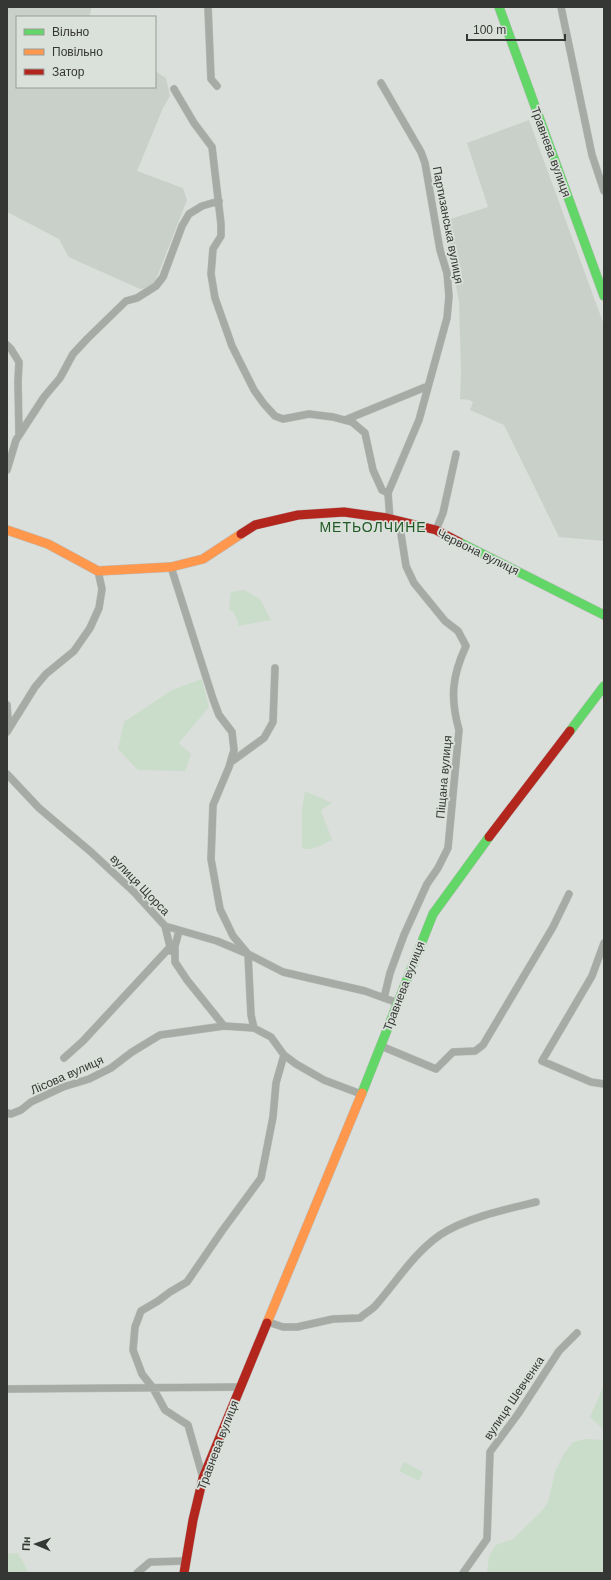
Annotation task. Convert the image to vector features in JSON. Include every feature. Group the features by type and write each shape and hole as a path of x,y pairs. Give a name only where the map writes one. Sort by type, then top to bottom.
{"street":[{"path":"208,7 211,79 217,86"},
{"name":"Травнева вулиця","path":"499,7 604,296"},
{"path":"561,7 592,155 604,191"},
{"name":"Партизанська вулиця","path":"380,82 421,152 426,168 440,250 447,273 449,296 447,318 419,420 388,493"},
{"path":"174,89 194,123 212,147 219,201 221,236 213,249 211,274 215,298 222,323 254,390 275,416 282,419 309,414 352,422 365,433 373,470 382,490 388,493"},
{"path":"7,470 16,440 44,397 60,378 73,354 126,300 137,298 156,286 163,277 182,226 189,214 202,206 219,201"},
{"path":"7,346 11,349 19,362 19,435"},
{"path":"345,421 428,386"},
{"path":"436,530 443,512 456,454"},
{"name":"Піщана вулиця","path":"384,998 390,973 404,935 427,884 438,868 448,848 459,730 455,714 453,684 466,646 458,631 445,621 414,583 406,566 388,493"},
{"name":"Червона вулиця","path":"98,571 172,567 203,559 255,525 298,515 344,512 387,518 436,530 604,615"},
{"path":"7,530 48,544 98,571 102,589 99,608 90,628 74,651 46,674 35,687 7,730"},
{"path":"172,567 212,699 219,715 232,732 234,750 231,762 213,805 210,838 211,859 220,909 233,936 248,954 251,1015 254,1028 271,1037 284,1055 296,1064 324,1080 361,1094"},
{"path":"231,762 264,738 273,722 275,668"},
{"name":"Травнева вулиця","path":"184,1573 185,1561 203,1478 381,1046 433,914 604,686"},
{"path":"7,706 7,730"},
{"name":"вулиця Щорса","path":"7,774 39,808 71,834 134,892 165,926 217,941 248,954 283,972 365,990 398,1003"},
{"path":"381,1046 436,1069 453,1052 475,1051 483,1045 553,928 569,894"},
{"path":"165,926 175,962 187,980 224,1026"},
{"path":"175,962 175,946 179,931"},
{"path":"604,943 592,976 542,1061 591,1082 604,1084"},
{"path":"64,1058 83,1041 170,946"},
{"name":"Лісова вулиця","path":"7,1113 10,1114 21,1110 31,1102 63,1086 89,1079 111,1068 132,1052 160,1035 224,1026 254,1028"},
{"path":"203,1478 198,1465 188,1426 166,1410 153,1388 142,1374 133,1350 135,1327 141,1310 187,1282 225,1226 261,1178 273,1117 276,1083 284,1055"},
{"path":"268,1322 283,1327 297,1327 333,1319 360,1318 366,1312 375,1307 414,1258 441,1234 460,1225 494,1213 536,1202"},
{"name":"вулиця Шевченка","path":"463,1573 487,1539 490,1452 518,1414 559,1351 577,1333"},
{"path":"7,1389 240,1387"},
{"path":"137,1573 150,1562 185,1561"}],"shaded area":[{"path":"7,7 92,7 89,16 16,16 16,88 156,88 156,72 166,78 170,96 163,108 137,171 183,188 187,200 155,282 148,288 140,289 73,259 68,256 59,239 7,212"},
{"path":"529,120 604,325 604,541 559,537 504,425 470,410 473,402 460,399 461,371 459,302 444,221 488,207 467,143"}],"green space":[{"path":"244,590 260,599 271,620 237,626 238,622 233,611 229,609 231,592"},
{"path":"202,679 209,707 179,743 191,754 185,771 138,770 118,749 124,722 172,690"},
{"path":"305,791 332,803 321,810 332,840 310,849 302,848 302,810"},
{"path":"604,1385 604,1430 590,1417"},
{"path":"586,1439 604,1440 604,1570 598,1573 487,1573 489,1556 496,1545 513,1539 541,1512 548,1502 555,1472 563,1455 573,1442"},
{"path":"404,1462 423,1472 419,1481 399,1471"},
{"path":"18,1553 29,1573 7,1573 7,1554"}],"traffic: fast":[{"path":"499,7 604,296"},
{"path":"459,542 604,615"},
{"path":"570,731 604,686"},
{"path":"362,1093 433,914 489,837"}],"traffic: slow":[{"path":"7,530 48,544 98,571 171,567 203,559 241,534"},
{"path":"267,1323 362,1093"}],"traffic: jam":[{"path":"241,534 255,525 298,515 344,512 387,518 436,530 459,542"},
{"path":"489,837 570,731"},
{"path":"184,1573 193,1520 203,1478 267,1323"}],"district":[{"name":"МЕТЬОЛЧИНЕ","path":"373,527"}]}
